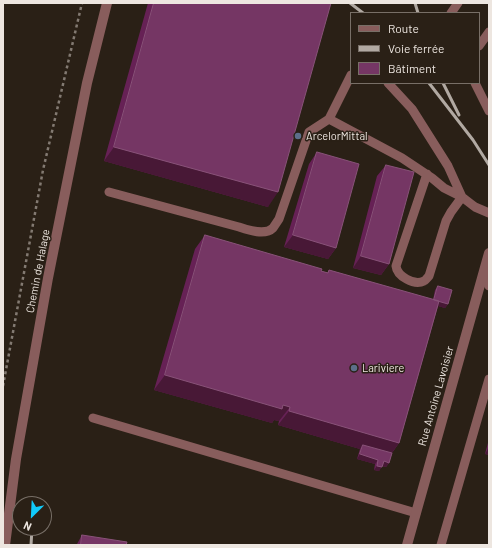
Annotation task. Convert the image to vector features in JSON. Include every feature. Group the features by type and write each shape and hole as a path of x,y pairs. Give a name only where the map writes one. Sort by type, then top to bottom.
{"street":[{"name":"Chemin de Halage","path":"5,545 16,459 48,278 87,83 107,3"},
{"name":"Rue Antoine Lavoisier","path":"407,545 489,253"}],"lane":[{"path":"452,12 458,3"},
{"path":"480,45 489,32"},
{"path":"109,192 255,231 265,231 273,228 279,219 309,132 329,119 350,77"},
{"path":"389,84 412,110 448,166 462,197"},
{"path":"476,84 489,111"},
{"path":"329,119 402,158 427,174 444,188 489,213"},
{"path":"427,174 396,266 396,271 400,275 417,282 424,281 429,276 446,221 462,197"},
{"path":"483,275 489,286"},
{"path":"441,545 486,403 489,379"},
{"path":"93,418 416,513"}],"path":[{"path":"3,386 43,170 82,3"}],"building":[{"path":"154,3 331,3 278,192 114,147"},
{"path":"317,152 359,164 336,248 293,235"},
{"path":"386,165 414,172 389,264 361,256"},
{"path":"205,235 322,269 321,271 328,273 329,270 439,301 399,443 289,411 290,407 283,405 282,409 165,375"},
{"path":"438,286 452,290 448,304 434,300"},
{"path":"363,445 392,453 389,463 384,461 382,467 377,466 378,460 360,454"},
{"path":"82,535 127,542 126,545 81,545"}],"railway":[{"path":"350,3 362,12"},
{"path":"415,3 418,12"},
{"path":"430,84 473,140 489,165"},
{"path":"444,84 459,115"},
{"path":"31,545 32,536"}],"place":[{"name":"ArcelorMittal","path":"298,136"},
{"name":"Lariviere","path":"354,368"}]}
